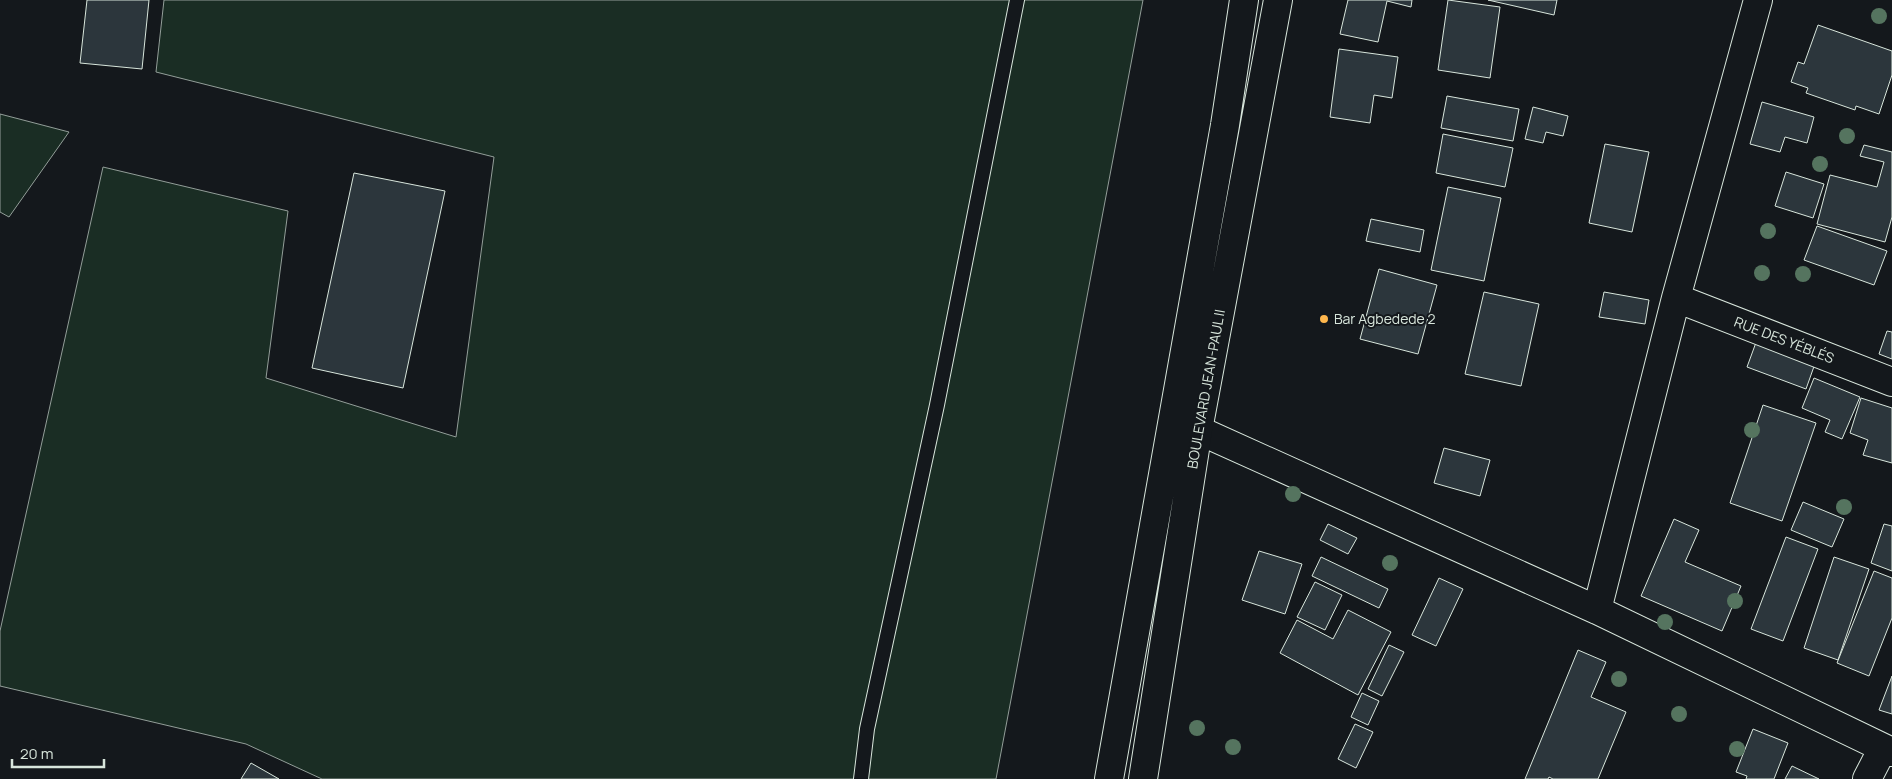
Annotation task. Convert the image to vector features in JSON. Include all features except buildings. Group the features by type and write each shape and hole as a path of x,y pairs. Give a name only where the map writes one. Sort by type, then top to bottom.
{"street":[{"name":"BOULEVARD JEAN-PAUL II","path":"1109,779 1225,125 1244,0"},
{"name":"BOULEVARD JEAN-PAUL II","path":"1142,779 1198,430 1278,0"},
{"path":"1597,610 1676,298 1758,0"},
{"name":"RUE DES YÉBLÉS","path":"1676,298 1892,382"},
{"path":"1198,430 1597,610 1887,750 1867,779"}],"lane":[{"path":"861,779 867,729 938,396 1017,0"}],"green space":[{"path":"164,0 1143,0 996,779 322,779 246,744 0,686 0,631 103,167 288,211 266,378 456,437 494,157 156,72"},
{"path":"0,114 69,132 9,217 0,212"}],"place":[{"name":"Bar Agbedede 2","path":"1324,319"}]}
